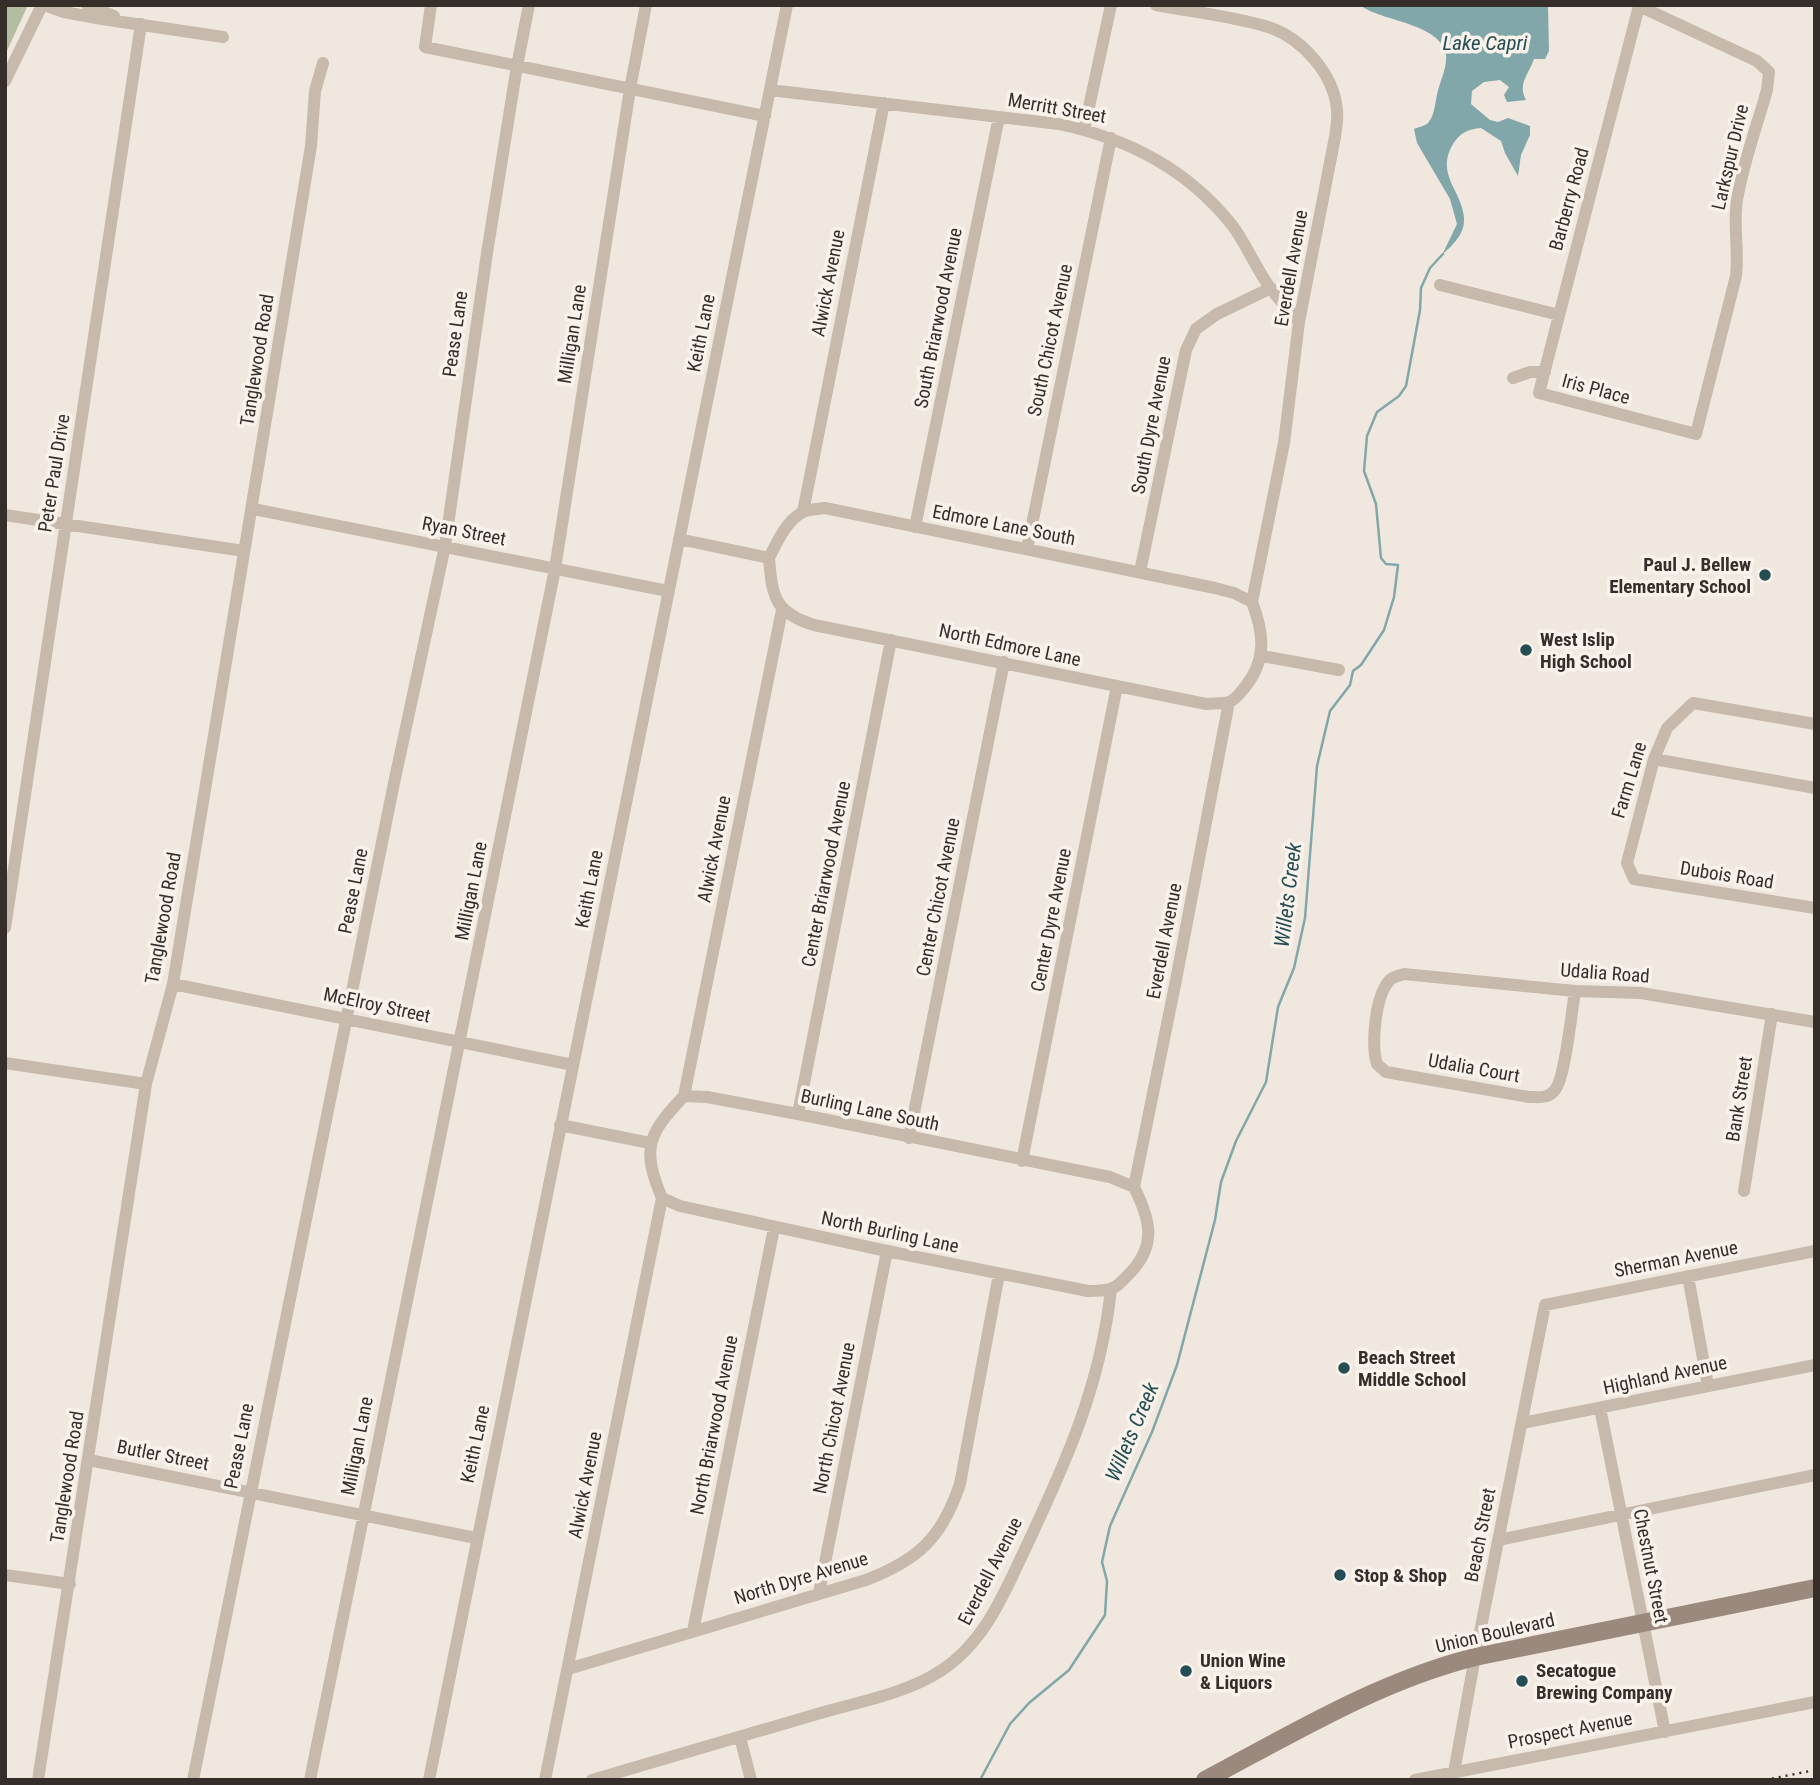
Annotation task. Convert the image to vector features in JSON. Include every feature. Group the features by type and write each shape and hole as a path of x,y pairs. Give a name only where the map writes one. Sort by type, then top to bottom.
{"main road":[{"name":"Union Boulevard","path":"1205,1780 1367,1696 1414,1675 1475,1657 1815,1588"}],"street":[{"path":"5,81 43,5 70,14 223,37"},
{"path":"88,5 128,22"},
{"path":"430,5 425,47 765,116"},
{"name":"Pease Lane","path":"193,1780 444,546 486,253 529,5"},
{"name":"Milligan Lane","path":"310,1780 555,569 629,89 646,5"},
{"name":"Keith Lane","path":"429,1780 787,5"},
{"path":"1084,130 1111,5"},
{"name":"Everdell Avenue","path":"1156,5 1225,12 1269,28 1296,43 1313,57 1330,83 1338,110 1299,322 1284,443 1252,602 1260,623 1262,656"},
{"name":"Barberry Road","path":"1545,372 1640,6"},
{"name":"Larkspur Drive","path":"1640,6 1757,61 1769,72 1767,90 1737,199 1736,276 1696,435"},
{"name":"Peter Paul Drive","path":"5,928 141,24"},
{"name":"Tanglewood Road","path":"38,1780 146,1084 173,984 311,146 315,91 323,63"},
{"name":"Merritt Street","path":"770,90 999,117 1084,130 1135,147 1164,164 1208,200 1232,226 1270,288 1299,322"},
{"name":"Alwick Avenue","path":"803,512 884,103"},
{"name":"South Briarwood Avenue","path":"915,527 999,117"},
{"name":"South Chicot Avenue","path":"1027,549 1111,138"},
{"path":"1440,285 1559,315"},
{"name":"South Dyre Avenue","path":"1140,572 1186,350 1196,329 1216,314 1270,288"},
{"name":"Iris Place","path":"1513,378 1530,372 1545,372 1540,394 1696,435"},
{"name":"Edmore Lane South","path":"803,512 825,508 1215,588 1252,602"},
{"name":"Ryan Street","path":"253,509 668,592"},
{"path":"782,610 771,581 769,558 782,533 803,512"},
{"path":"5,515 244,551"},
{"path":"679,539 769,558"},
{"name":"Alwick Avenue","path":"684,1096 782,610"},
{"name":"North Edmore Lane","path":"782,610 796,620 814,625 1206,704 1229,702"},
{"name":"Center Briarwood Avenue","path":"798,1114 891,640"},
{"path":"1229,702 1240,694 1255,675 1262,656 1339,670"},
{"name":"Center Chicot Avenue","path":"909,1138 1004,662"},
{"name":"Center Dyre Avenue","path":"1022,1161 1117,687"},
{"name":"Everdell Avenue","path":"1134,1187 1177,980 1229,702"},
{"name":"Farm Lane","path":"1634,879 1627,863 1654,759 1667,728 1693,703 1815,724"},
{"path":"1654,759 1815,788"},
{"name":"Dubois Road","path":"1634,879 1815,908"},
{"name":"Udalia Road","path":"1392,978 1404,974 1575,991 1641,993 1815,1022"},
{"name":"Udalia Court","path":"1392,978 1382,992 1373,1042 1377,1064 1387,1072 1529,1097 1545,1097 1556,1090 1575,991"},
{"name":"McElroy Street","path":"173,984 573,1065"},
{"name":"Bank Street","path":"1744,1191 1772,1014"},
{"path":"5,1063 146,1084"},
{"path":"662,1198 652,1173 650,1143 657,1125 684,1096"},
{"name":"Burling Lane South","path":"684,1096 707,1097 798,1114 1110,1177 1134,1187"},
{"path":"560,1125 650,1143"},
{"path":"1111,1289 1138,1264 1148,1246 1149,1231 1141,1200 1134,1187"},
{"name":"Alwick Avenue","path":"545,1780 662,1198"},
{"name":"North Burling Lane","path":"662,1198 680,1206 774,1228 999,1274 1088,1292 1111,1289"},
{"name":"North Briarwood Avenue","path":"693,1631 774,1228"},
{"name":"North Chicot Avenue","path":"819,1593 887,1251"},
{"name":"Sherman Avenue","path":"1545,1305 1815,1251"},
{"name":"North Dyre Avenue","path":"568,1669 866,1580 892,1570 917,1554 937,1532 951,1510 960,1484 999,1274"},
{"path":"1688,1276 1709,1385"},
{"name":"Everdell Avenue","path":"593,1780 918,1682 941,1671 978,1638 995,1610 1069,1456 1093,1390 1109,1314 1111,1289"},
{"name":"Beach Street","path":"1454,1772 1545,1305"},
{"name":"Highland Avenue","path":"1522,1423 1815,1365"},
{"name":"Chestnut Street","path":"1600,1408 1665,1732"},
{"name":"Butler Street","path":"89,1460 476,1538"},
{"path":"1498,1540 1815,1475"},
{"path":"5,1575 70,1584"},
{"name":"Prospect Avenue","path":"1415,1780 1815,1702"},
{"path":"740,1737 751,1780"}],"green space":[{"path":"5,5 28,5 5,55"}],"water":[{"name":"Lake Capri","path":"1360,5 1548,5 1549,51 1545,59 1534,59 1523,84 1526,100 1507,102 1504,95 1509,87 1500,80 1484,82 1472,91 1471,104 1490,120 1498,122 1508,118 1530,126 1530,135 1521,155 1518,176 1501,141 1481,128 1458,137 1448,155 1447,165 1462,208 1464,224 1458,239 1442,255 1457,224 1450,199 1417,143 1414,129 1427,124 1433,115 1446,55 1441,44 1422,29 1369,11"}],"waterway":[{"name":"Willets Creek","path":"980,1780 1010,1724 1029,1703 1069,1670 1105,1615 1107,1581 1102,1562 1110,1526 1152,1432 1177,1365 1215,1220 1221,1182 1236,1141 1266,1082 1278,1007 1294,968 1305,918 1317,766 1330,711 1350,685 1353,671 1361,665 1384,630 1394,597 1398,565 1386,564 1381,558 1376,504 1364,471 1367,436 1377,412 1399,396 1406,386 1420,310 1421,288 1430,268 1443,254"}],"railway":[{"path":"1765,1780 1815,1770"}],"place":[{"name":"Paul J. Bellew Elementary School","path":"1765,575"},
{"name":"West Islip High School","path":"1526,650"},
{"name":"Beach Street Middle School","path":"1344,1368"},
{"name":"Stop & Shop","path":"1340,1575"},
{"name":"Union Wine & Liquors","path":"1186,1671"},
{"name":"Secatogue Brewing Company","path":"1522,1681"}]}
